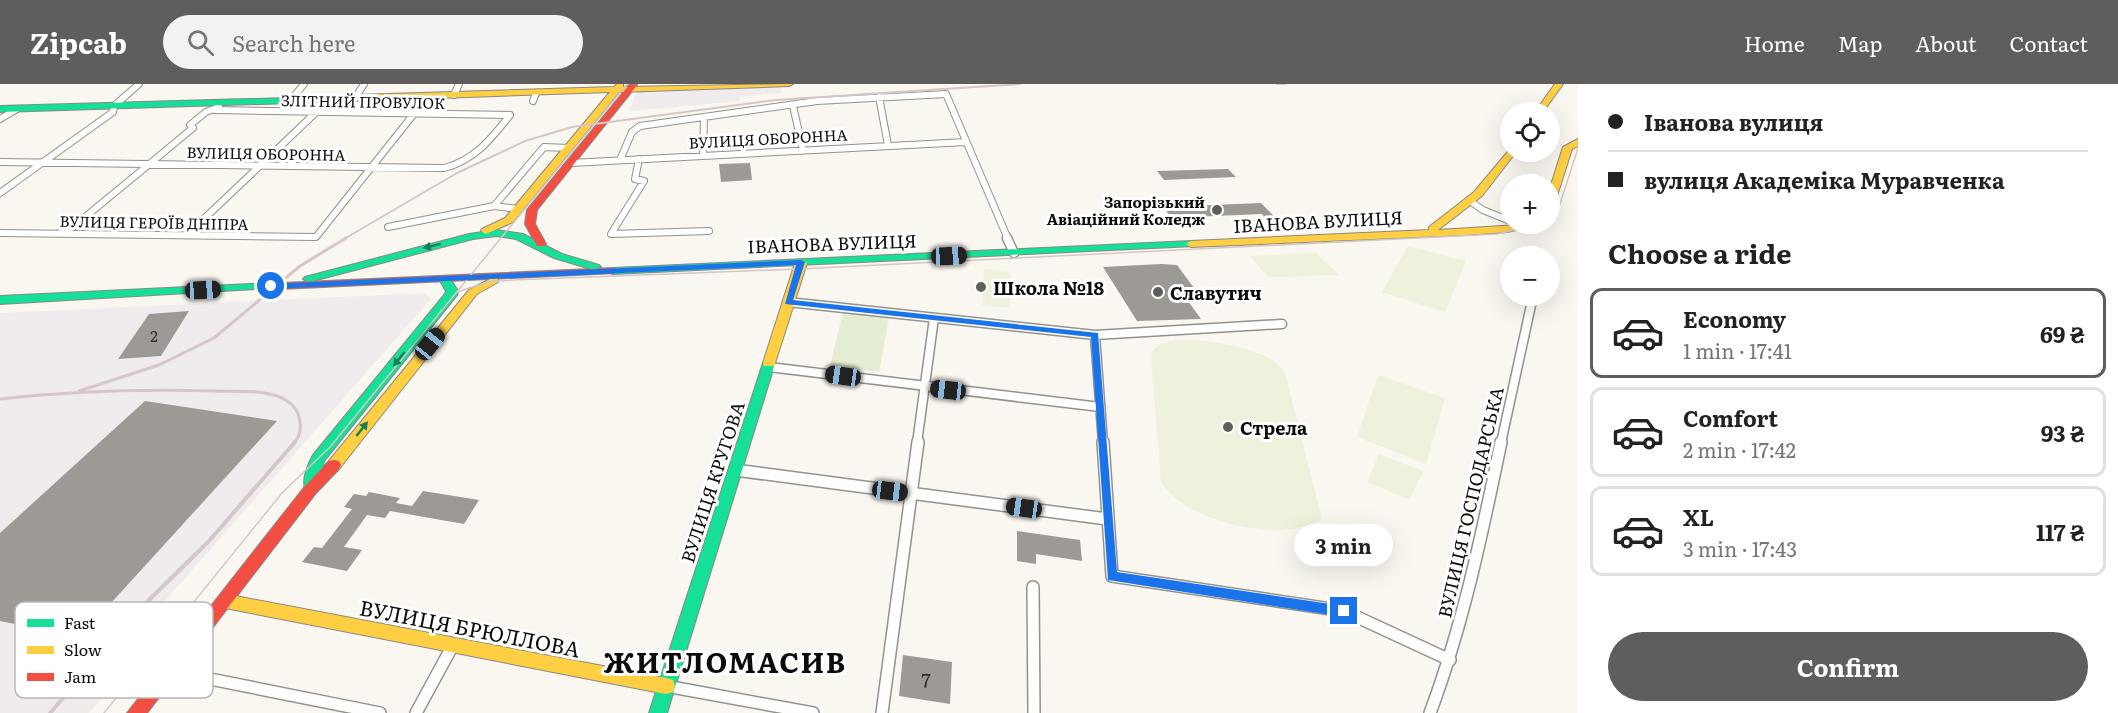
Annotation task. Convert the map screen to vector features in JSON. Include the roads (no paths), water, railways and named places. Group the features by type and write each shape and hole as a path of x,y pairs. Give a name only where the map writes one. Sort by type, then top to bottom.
{"main road":[{"path":"0,109 114,106 219,107 291,100 355,98 457,90 535,97 625,87 789,84"},
{"path":"1546,102 1559,84"},
{"path":"473,236 503,223 518,209 569,148 625,87"},
{"path":"530,275 542,269 548,262 546,249 528,225 528,218 571,163 625,87"},
{"path":"1551,174 1561,145 1567,140 1578,140"},
{"path":"1559,174 1568,147 1578,140"},
{"path":"1431,231 1478,195 1503,162"},
{"name":"ІВАНОВА ВУЛИЦЯ","path":"1431,231 1500,224"},
{"name":"ІВАНОВА ВУЛИЦЯ","path":"0,300 1500,229"},
{"name":"ІВАНОВА ВУЛИЦЯ","path":"276,286 473,236 512,234 580,264 604,267 1013,251"},
{"path":"369,282 366,277 368,268 392,256"},
{"name":"ВУЛИЦЯ КРУГОВА","path":"658,713 801,262"},
{"path":"213,616 311,489 326,474 473,292 488,282 513,275"},
{"path":"311,489 313,471 318,459 451,295 452,291 445,279"},
{"path":"329,445 337,450 348,447"},
{"name":"ВУЛИЦЯ БРЮЛЛОВА","path":"225,601 666,686"},
{"path":"136,713 148,698"}],"street":[{"path":"0,193 113,112 114,106 140,84"},
{"path":"291,100 304,84"},
{"path":"355,98 364,84"},
{"path":"620,160 635,128 828,100 941,93 949,96 966,142 1013,251"},
{"path":"879,97 888,145"},
{"path":"187,235 330,99"},
{"path":"793,106 803,150"},
{"path":"57,233 73,227 193,128 190,125 206,112 219,107"},
{"name":"ЗЛІТНИЙ ПРОВУЛОК","path":"219,107 413,115 510,115"},
{"path":"0,119 17,109"},
{"path":"370,169 413,115"},
{"name":"ВУЛИЦЯ ОБОРОННА","path":"0,162 434,169 453,166 477,154 510,115"},
{"path":"704,117 704,155"},
{"name":"ВУЛИЦЯ ОБОРОННА","path":"571,163 966,142"},
{"path":"494,207 544,147 569,148"},
{"path":"639,159 635,178 644,181 611,234 709,231"},
{"name":"ВУЛИЦЯ ГЕРОЇВ ДНІПРА","path":"0,233 308,238 318,235 370,169"},
{"path":"1470,201 1500,218"},
{"path":"388,227 494,207 518,209"},
{"path":"788,302 1095,335 1282,324"},
{"name":"ВУЛИЦЯ ГОСПОДАРСЬКА","path":"1430,713 1450,660 1477,555 1531,306"},
{"path":"882,713 934,318"},
{"path":"1095,335 1112,576 1344,611 1450,660"},
{"path":"769,367 926,388 1100,407"},
{"path":"735,470 1107,519"},
{"path":"1033,587 1034,713"},
{"path":"416,713 453,645"},
{"path":"213,680 380,713"},
{"name":"ВУЛИЦЯ БРЮЛЛОВА","path":"666,686 813,713"}],"tram line":[{"path":"194,602 282,493 330,447 627,84"},
{"path":"1560,204 1578,148"},
{"path":"457,292 488,282 513,280 799,269 1500,233"},
{"path":"104,713 116,698"}],"railway":[{"path":"344,239 457,173 525,141 572,127 776,100 1020,84"},
{"path":"1277,84 1285,84"},
{"path":"79,391 159,365 214,338 300,266 346,238"},
{"path":"0,399 80,392 187,390 266,393 286,400 297,411 300,428 294,443"},
{"path":"147,602 209,541 295,442"},
{"path":"50,713 63,698"}],"place":[{"name":"Запорізький Авіаційний Коледж","path":"1217,210"},
{"name":"Школа №18","path":"981,287"},
{"name":"Славутич","path":"1158,292"},
{"name":"Стрела","path":"1228,427"}],"district":[{"name":"ЖИТЛОМАСИВ","path":"725,661"}]}
